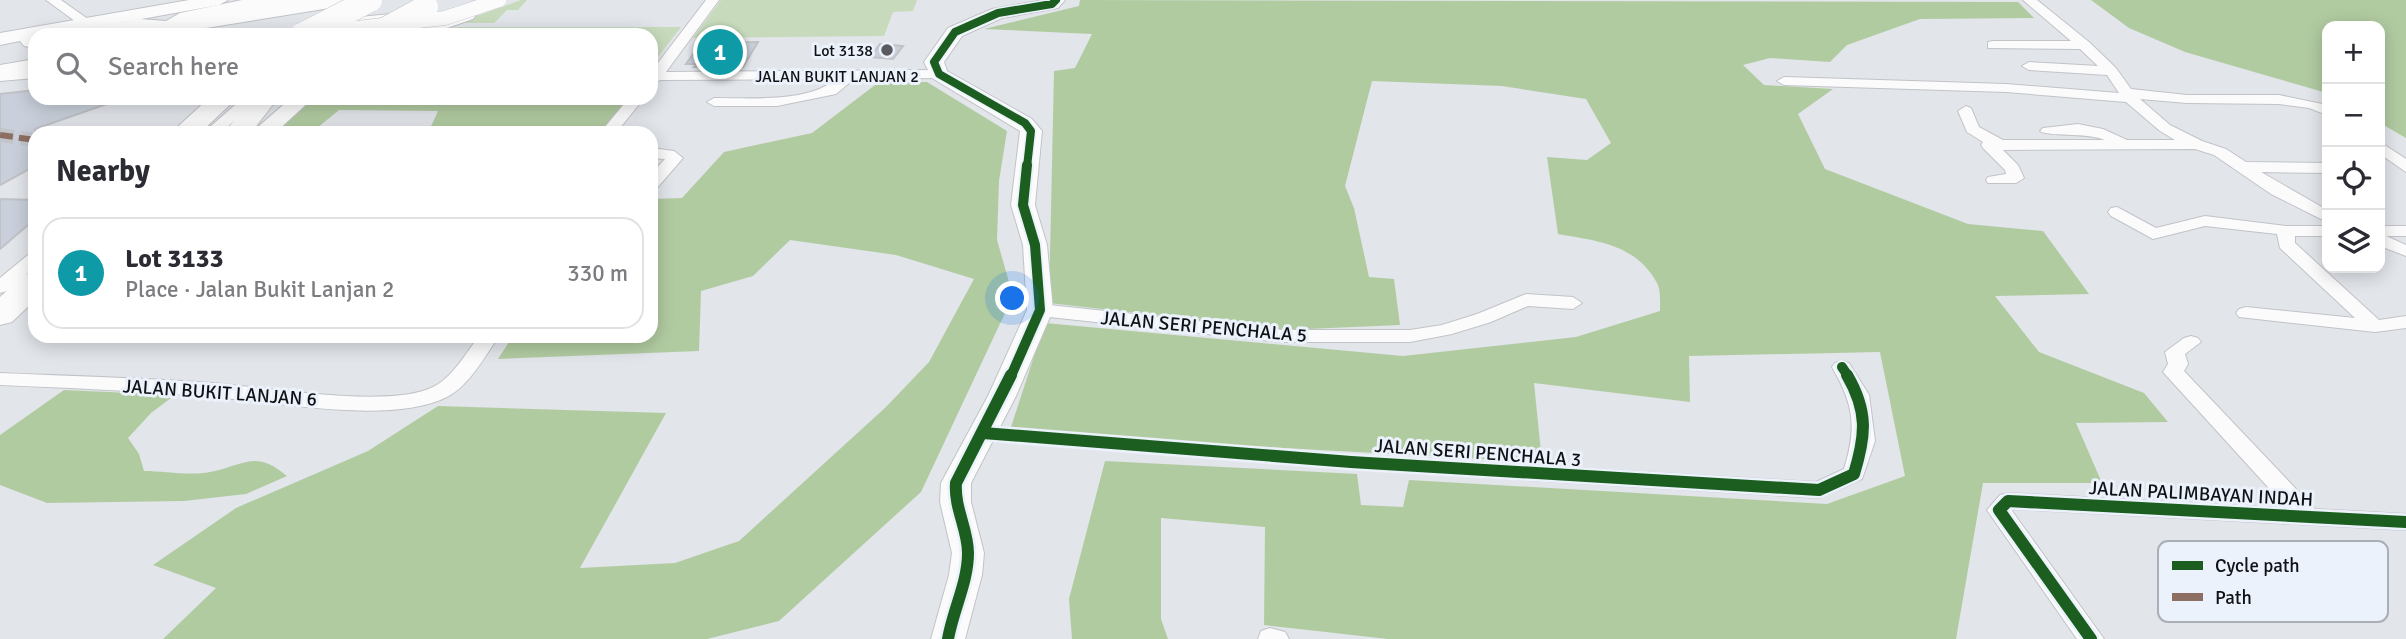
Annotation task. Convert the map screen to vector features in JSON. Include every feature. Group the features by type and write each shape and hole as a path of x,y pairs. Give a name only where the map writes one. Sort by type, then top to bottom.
{"highway":[{"path":"275,0 188,18 175,23 175,26 336,0"},
{"path":"202,28 354,0"},
{"path":"318,28 370,0"},
{"path":"265,28 394,9"},
{"path":"395,28 441,12"},
{"path":"106,28 159,26 155,28"},
{"path":"0,72 24,52"},
{"path":"192,126 215,105"},
{"path":"218,126 230,105"},
{"path":"223,126 254,105"},
{"path":"0,294 28,276"},
{"path":"0,315 28,280"}],"street":[{"path":"52,0 88,28"},
{"path":"93,28 219,0"},
{"path":"104,28 253,0"},
{"path":"419,28 441,12 487,0"},
{"path":"441,12 499,0"},
{"path":"340,28 505,0"},
{"path":"658,70 713,0"},
{"path":"948,639 968,552 953,499 956,483 983,433 1040,310 1035,245 1023,205 1031,131 1025,123 939,74 934,62 955,32 998,13 1052,4 1056,0"},
{"path":"2029,0 2112,71 2129,95 2165,128 2196,144 2220,152 2322,215"},
{"path":"344,28 394,9"},
{"path":"0,39 28,36"},
{"path":"1993,45 2084,45"},
{"path":"2029,66 2112,71"},
{"name":"JALAN BUKIT LANJAN 2","path":"658,78 939,74"},
{"path":"0,77 28,75"},
{"path":"714,102 777,102 831,91 850,75"},
{"path":"1784,81 2292,101 2315,103 2322,107"},
{"path":"221,126 243,105"},
{"path":"270,126 295,105"},
{"path":"614,126 631,105"},
{"path":"1966,111 1972,129 1997,143"},
{"path":"2048,131 2064,127 2086,129 2116,139 2124,145"},
{"path":"1994,180 2017,178 2012,168 1990,149 1989,145 1997,143 2196,144"},
{"path":"2385,151 2406,167"},
{"path":"658,153 668,154 674,158 658,176"},
{"path":"2242,167 2322,168"},
{"path":"2117,212 2153,234 2205,221 2286,231 2322,231"},
{"path":"2286,231 2286,244 2375,326"},
{"path":"2385,231 2406,231"},
{"path":"2385,242 2406,251"},
{"path":"0,287 28,274"},
{"path":"0,302 28,277"},
{"name":"JALAN SERI PENCHALA 5","path":"1040,310 1269,335 1380,336 1445,330 1526,300 1573,303"},
{"path":"2246,313 2375,326 2406,323"},
{"path":"2191,342 2175,352 2178,364 2173,372 2308,516"},
{"name":"JALAN BUKIT LANJAN 6","path":"9,379 212,390 335,401 400,401 439,392 461,373 484,343"},
{"name":"JALAN SERI PENCHALA 3","path":"983,433 1351,462 1819,490 1854,474 1864,441 1859,395 1842,367"},
{"path":"0,393 9,379"},
{"name":"JALAN PALIMBAYAN INDAH","path":"2091,639 1999,510 2008,500 2406,522"}],"green space":[{"path":"527,0 518,10 507,10 494,23 457,23"},
{"path":"721,0 917,0 913,11 893,12 884,36 693,38"},
{"path":"1080,0 2018,2 2034,18 1920,19 1847,45 1830,62 1770,58 1743,65 1764,85 1833,89 1798,114 1825,169 1968,224 2043,231 2089,294 1995,296 2039,352 2144,393 2168,422 2076,423 2102,483 1983,483 1956,639 1388,639 1264,625 1265,527 1161,518 1161,619 1168,639 1072,639 1069,599 1105,461 1357,474 1361,505 1403,507 1409,480 1827,504 1905,476 1880,352 1689,356 1690,402 1534,383 1542,462 1009,433 1045,323 1403,356 1576,337 1660,311 1658,286 1638,260 1614,246 1558,234 1547,157 1587,160 1611,143 1586,99 1502,86 1372,81 1345,186 1354,208 1369,277 1394,279 1400,325 1284,330 1049,303 1054,71 1075,68 1092,34 984,29 1079,6"},
{"path":"2091,0 2406,0 2406,138 2385,126 2385,21 2322,21 2322,92 2185,52 2129,28"},
{"path":"681,27 658,57 658,28 453,28"},
{"path":"879,82 927,82 1007,131 999,181 997,240 1013,296 921,492 779,621 707,639 163,639 216,588 153,565 236,508 368,451 438,406 666,413 580,568 675,563 739,541 886,407 929,362 974,279 896,255 790,240 753,276 701,291 699,351 498,359 508,343 658,343 658,199 682,198 724,152 812,133"},
{"path":"306,105 624,105 608,126 431,126 438,111 339,110 320,126 277,126"},
{"path":"64,390 175,395 151,413 128,438 139,454 144,471 202,473 258,461 287,476 246,494 184,501 47,503 0,485 0,435"}],"building":[{"path":"758,42 743,67 694,67 697,64 686,64 701,43"},
{"name":"Lot 3138","path":"880,44 903,46 893,59 870,57"},
{"path":"28,91 28,105 104,105 44,126 28,126 28,170 0,185 0,94"},
{"path":"0,199 28,200 28,225 0,249"}],"tunnel":[{"path":"0,135 28,139"}],"marked path":[{"path":"0,135 28,139"}],"cycle path":[{"path":"948,639 968,553 956,502 956,483 1002,396 1040,310 1035,245 1023,205 1031,131 1025,123 939,74 934,62 955,32 998,13 1052,4 1056,0"},
{"path":"983,433 1351,462 1819,490 1854,474 1864,441 1859,395 1842,367"},
{"path":"2091,639 1999,510 2008,501 2406,522"}],"place":[{"name":"Lot 3138","path":"887,50"},
{"name":"Lot 3133","path":"720,52"}]}
